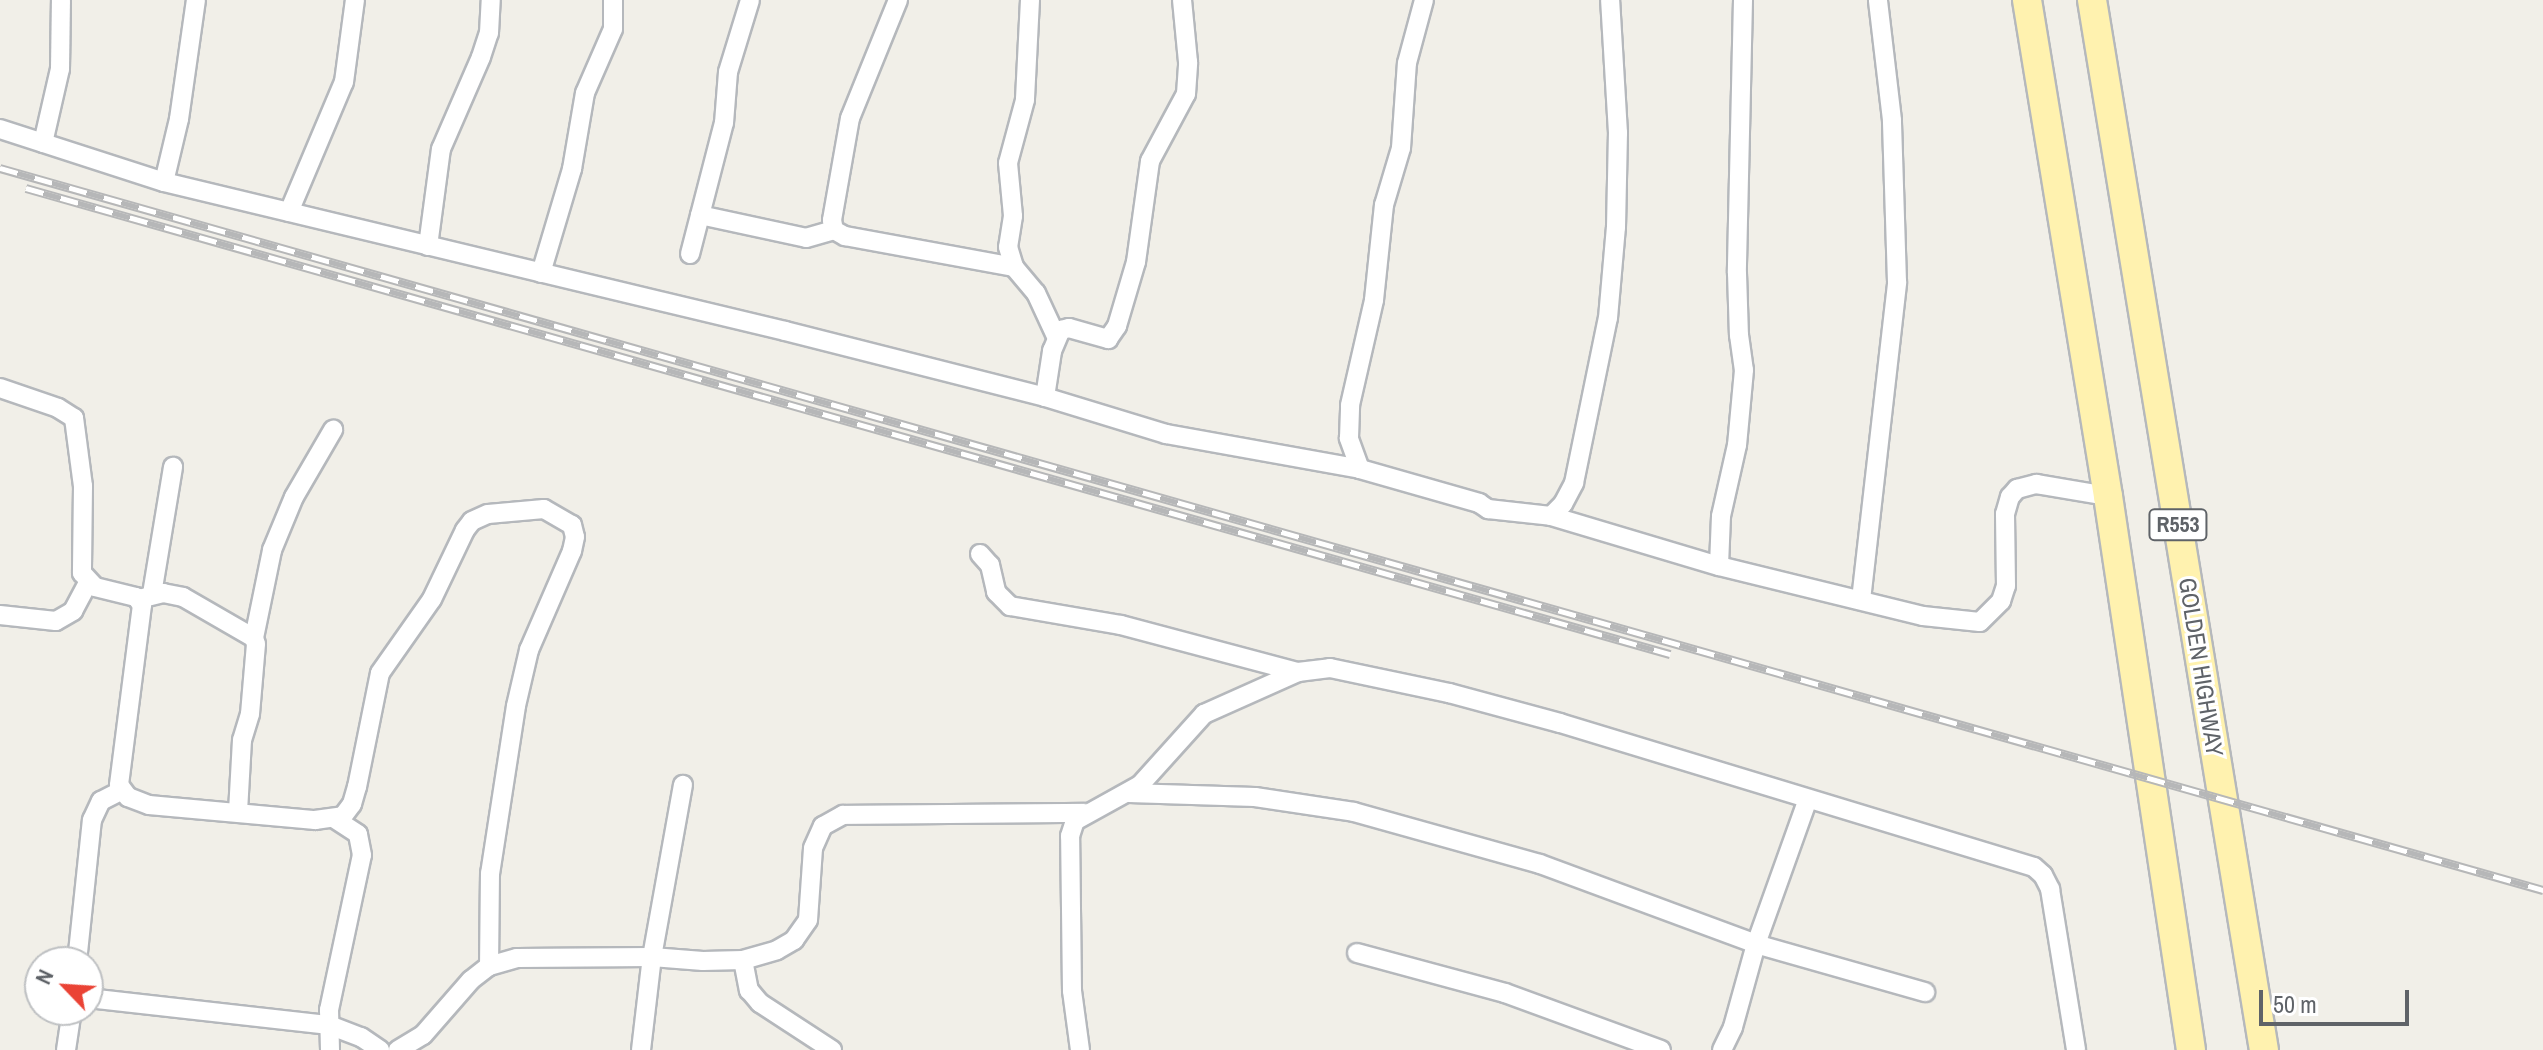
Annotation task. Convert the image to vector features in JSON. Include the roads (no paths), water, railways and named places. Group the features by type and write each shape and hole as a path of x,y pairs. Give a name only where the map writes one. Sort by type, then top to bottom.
{"main road":[{"name":"R553","path":"2027,0 2108,496 2191,1050"},
{"name":"GOLDEN HIGHWAY","path":"2092,0 2264,1050"}],"street":[{"path":"43,143 60,69 61,0"},
{"path":"164,182 179,119 196,0"},
{"path":"289,212 344,82 355,0"},
{"path":"428,246 441,149 481,57 492,13 491,0"},
{"path":"541,273 572,169 582,104 613,29 613,0"},
{"path":"690,254 724,123 728,72 750,0"},
{"path":"834,230 832,220 850,118 898,0"},
{"path":"1030,0 1025,100 1008,163 1013,216 1008,247 1014,267 1036,293 1056,336 1045,397"},
{"path":"1056,336 1069,328 1108,339 1117,326 1136,262 1150,161 1186,94 1188,62 1182,0"},
{"path":"1360,469 1347,424 1374,300 1384,205 1401,148 1407,63 1424,0"},
{"path":"1551,516 1563,504 1574,483 1608,318 1616,227 1618,133 1610,0"},
{"path":"1719,566 1721,516 1737,445 1744,370 1737,273 1743,0"},
{"path":"1861,600 1897,282 1892,120 1878,0"},
{"path":"0,129 164,182 1045,397 1166,434 1360,469 1479,503 1488,509 1551,516 1719,566 1923,616 1980,622 2001,601 2006,586 2006,505 2017,489 2036,484 2108,496"},
{"path":"700,215 806,238 834,230 845,236 1014,267"},
{"path":"0,388 66,411 77,424 84,514 82,573 88,583 146,596 183,597 254,638"},
{"path":"238,811 242,740 250,714 254,638 264,575 277,536 333,430"},
{"path":"121,791 120,770 141,615 173,467"},
{"path":"335,819 347,812 357,787 380,673 432,599 465,530 472,521 488,514 511,511 544,509 566,518 575,537 572,551 529,650 509,748 489,884 489,966"},
{"path":"980,554 990,565 996,592 1010,606 1121,625 1298,672"},
{"path":"0,615 56,621 73,611 88,583"},
{"path":"1080,1050 1072,991 1070,836 1075,821 1084,813 1129,793 1151,774 1204,714 1298,672 1330,668 1449,693 1560,723 2023,862 2043,875 2053,901 2076,1050"},
{"path":"641,1050 652,957 683,785"},
{"path":"121,791 149,805 335,819 358,834 362,855 339,956 329,1025 330,1050"},
{"path":"79,946 92,820 101,801 121,791"},
{"path":"1129,793 1255,797 1354,812 1540,864 1756,944 1925,992"},
{"path":"1722,1050 1733,1027 1756,944 1808,799"},
{"path":"398,1050 423,1035 471,980 489,966 517,958 743,960 777,950 794,940 808,920 813,848 831,819 843,815 1084,813"},
{"path":"1357,953 1505,993 1661,1050"},
{"path":"743,960 749,990 760,1003 829,1049"},
{"path":"104,1000 329,1025 361,1037 380,1050"},
{"path":"66,1050 70,1026"}],"railway":[{"path":"0,168 2543,890"},
{"path":"26,188 1670,654"}]}
